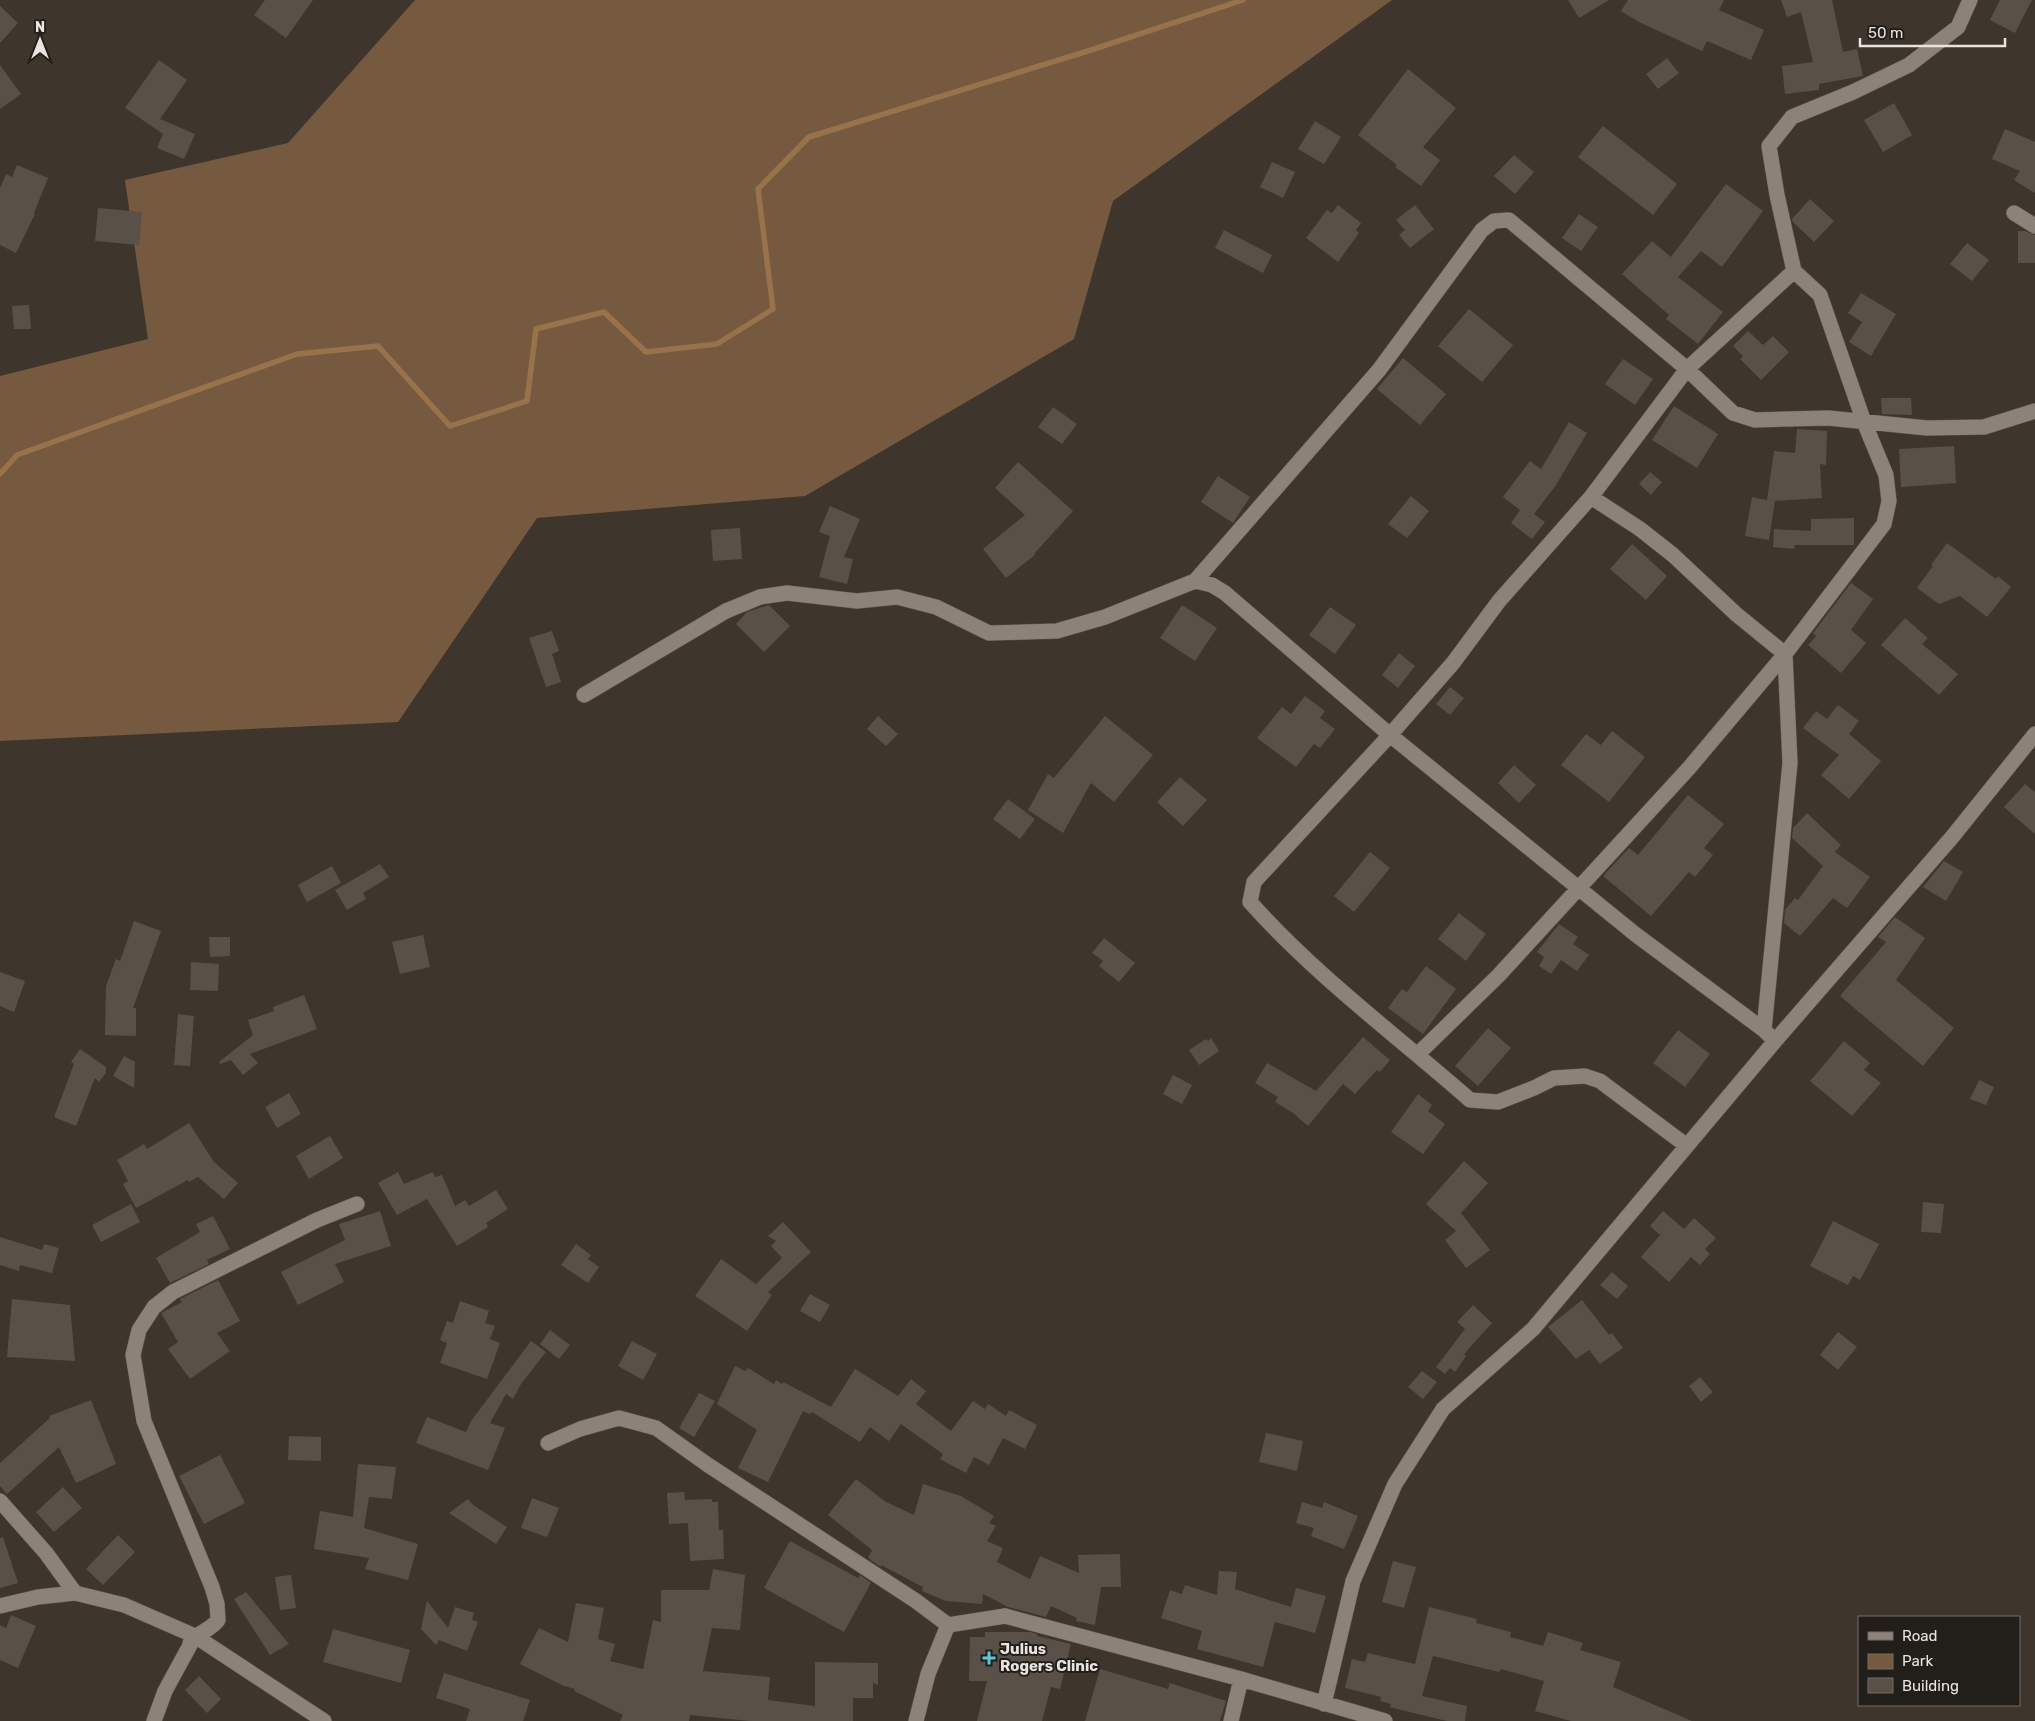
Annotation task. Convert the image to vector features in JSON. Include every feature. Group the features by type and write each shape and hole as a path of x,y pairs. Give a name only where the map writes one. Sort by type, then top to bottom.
{"street":[{"path":"1418,1054 1499,975 1689,768 1785,654 1884,524 1889,501 1886,475 1864,422 1820,295 1794,271 1777,195 1769,146 1792,117 1853,92 1909,65 1958,27 1970,0"},
{"path":"2014,213 2035,226"},
{"path":"584,695 726,611 760,597 787,593 858,600 897,597 936,607 989,632 1057,631 1105,618 1195,581 1378,370 1482,230 1494,221 1509,220 1687,369 1733,413 1755,420 1828,418 1927,428 1984,427 2035,411"},
{"path":"1687,1146 1600,1081 1584,1076 1554,1078 1498,1102 1470,1100 1309,963 1250,902 1254,882 1390,735 1453,663 1499,601 1591,497 1687,369 1794,271"},
{"path":"1591,497 1640,529 1673,555 1736,614 1785,654 1790,762 1764,1030"},
{"path":"1195,581 1212,585 1225,593 1390,735 1635,934 1764,1030 1775,1041"},
{"path":"1324,1704 1353,1581 1395,1484 1443,1409 1533,1328 1775,1041 1952,836 2035,734"},
{"path":"154,1721 165,1691 195,1636 211,1628 218,1620 212,1587 144,1421 133,1355 139,1330 154,1307 173,1292 317,1220 356,1204"},
{"path":"548,1444 580,1429 618,1418 656,1428 708,1465 916,1601 948,1625 1005,1616 1241,1679 1385,1721"},
{"path":"0,1501 46,1553 75,1593"},
{"path":"0,1606 38,1597 75,1593 124,1606 195,1636 324,1721"},
{"path":"916,1721 928,1674 948,1625"},
{"path":"1231,1721 1241,1679"}],"green space":[{"path":"415,0 1392,0 1113,201 1074,339 805,496 537,518 398,722 0,741 0,376 148,339 125,180 288,143"}],"building":[{"path":"265,0 313,0 286,38 254,15"},
{"path":"1568,0 1609,0 1579,18"},
{"path":"1628,0 1724,0 1719,10 1764,30 1751,60 1707,41 1702,51 1639,22 1621,11"},
{"path":"1781,0 1832,0 1843,52 1857,49 1863,76 1819,84 1819,90 1785,94 1782,66 1813,62 1801,12 1787,17"},
{"path":"2000,0 2032,0 2015,33 1990,20"},
{"path":"0,6 18,23 0,43"},
{"path":"1667,58 1679,73 1658,89 1646,74"},
{"path":"159,60 187,80 160,119 195,134 184,159 157,148 163,134 125,108"},
{"path":"0,65 21,94 0,109"},
{"path":"1408,69 1456,108 1423,147 1440,160 1421,186 1395,167 1397,165 1358,135"},
{"path":"1894,103 1912,135 1883,152 1864,120"},
{"path":"1315,121 1341,137 1324,164 1298,149"},
{"path":"1603,126 1677,184 1653,215 1578,157"},
{"path":"2005,129 2035,142 2035,193 2014,180 2020,171 1992,159"},
{"path":"1514,155 1534,172 1515,194 1494,176"},
{"path":"1272,162 1295,172 1283,198 1260,187"},
{"path":"17,165 48,178 35,214 16,253 0,245 0,188 6,174 12,177"},
{"path":"1726,184 1763,211 1722,267 1701,251 1678,277 1723,312 1698,344 1666,319 1669,315 1622,274 1652,241 1671,257"},
{"path":"1810,199 1834,221 1814,242 1792,219"},
{"path":"1338,205 1361,223 1356,230 1359,233 1338,262 1306,238 1327,210 1332,213"},
{"path":"1415,205 1434,229 1410,248 1399,235 1405,230 1396,220"},
{"path":"98,208 142,212 139,245 95,241"},
{"path":"1579,214 1598,227 1581,251 1562,238"},
{"path":"1224,230 1272,255 1263,273 1215,248"},
{"path":"2018,231 2025,231 2035,235 2035,263 2018,263"},
{"path":"1967,243 1989,260 1972,281 1950,264"},
{"path":"1861,293 1896,314 1871,356 1849,342 1862,322 1848,313"},
{"path":"29,305 31,329 14,329 12,306"},
{"path":"1469,309 1513,345 1482,382 1438,346"},
{"path":"1748,331 1763,345 1773,336 1789,352 1761,380 1740,359 1743,356 1733,346"},
{"path":"1403,358 1446,394 1420,425 1377,389"},
{"path":"1623,359 1653,379 1635,405 1605,384"},
{"path":"1881,398 1911,398 1912,415 1882,414"},
{"path":"1674,406 1718,434 1697,468 1652,440"},
{"path":"1053,407 1077,424 1062,444 1038,427"},
{"path":"1569,422 1587,433 1556,485 1534,514 1545,522 1532,539 1511,523 1520,510 1503,497 1530,461 1541,469"},
{"path":"1797,429 1827,431 1826,465 1820,464 1822,498 1773,501 1775,501 1769,540 1745,536 1752,497 1767,500 1774,451 1795,453"},
{"path":"1954,446 1956,483 1901,487 1899,449"},
{"path":"1018,462 1073,511 1035,555 1006,578 983,549 1025,515 995,488"},
{"path":"1650,472 1662,482 1651,495 1639,484"},
{"path":"1218,476 1250,497 1233,523 1201,502"},
{"path":"1411,496 1429,511 1407,538 1388,524"},
{"path":"830,506 860,519 844,557 853,559 847,584 819,577 830,536 819,532"},
{"path":"1854,518 1854,545 1795,545 1794,549 1773,547 1774,529 1811,531 1811,519"},
{"path":"740,528 742,559 713,561 711,530"},
{"path":"1947,543 1996,579 1998,576 2011,587 1987,617 1960,596 1939,604 1917,588"},
{"path":"1632,544 1667,576 1646,600 1610,569"},
{"path":"1851,583 1873,599 1851,630 1866,643 1841,673 1808,645 1816,636 1813,633"},
{"path":"769,605 790,626 764,652 736,624 747,612"},
{"path":"1182,605 1217,628 1195,661 1160,638"},
{"path":"1330,607 1356,625 1335,654 1309,635"},
{"path":"1905,618 1928,638 1922,644 1958,674 1939,695 1881,645"},
{"path":"552,631 559,651 552,654 561,682 546,687 529,638"},
{"path":"1399,653 1415,666 1398,688 1382,675"},
{"path":"1450,687 1464,698 1450,715 1436,704"},
{"path":"1305,696 1325,711 1320,718 1335,729 1320,748 1314,744 1296,767 1257,738 1282,707 1291,714"},
{"path":"1838,705 1859,721 1849,734 1881,761 1849,799 1821,775 1839,755 1803,728 1816,711 1827,719"},
{"path":"878,716 898,734 886,746 867,729"},
{"path":"1105,716 1153,755 1114,802 1091,783 1063,833 1028,810 1048,774 1054,778"},
{"path":"1612,731 1645,757 1609,802 1561,765 1586,734 1601,745"},
{"path":"1514,765 1536,785 1519,803 1498,783"},
{"path":"1180,777 1207,800 1183,826 1157,802"},
{"path":"2025,784 2035,792 2035,834 2004,807"},
{"path":"1688,795 1724,824 1704,848 1713,855 1695,877 1689,872 1651,916 1603,876 1629,848 1638,855"},
{"path":"1008,799 1035,819 1020,839 993,819"},
{"path":"1807,813 1841,845 1835,852 1870,877 1847,908 1833,898 1800,936 1784,923 1785,910 1795,898 1798,900 1823,866 1792,838 1793,828"},
{"path":"1370,852 1390,868 1354,912 1334,896"},
{"path":"1944,861 1963,872 1946,901 1923,887"},
{"path":"380,864 389,877 363,893 366,899 347,910 335,890"},
{"path":"332,866 341,883 307,902 298,885"},
{"path":"1459,913 1486,934 1466,961 1438,939"},
{"path":"1895,917 1925,938 1896,980 1954,1028 1923,1066 1840,996 1886,942 1878,937"},
{"path":"134,921 161,931 133,1008 136,1008 136,1036 105,1035 106,986 116,959 120,961"},
{"path":"1559,924 1578,937 1573,944 1589,955 1577,971 1561,960 1551,974 1539,966 1544,957 1537,952"},
{"path":"423,935 430,967 400,974 392,942"},
{"path":"209,937 230,937 230,956 210,957"},
{"path":"1104,938 1135,963 1119,982 1099,966 1103,961 1092,953"},
{"path":"191,962 219,964 218,991 190,990"},
{"path":"1426,966 1456,989 1423,1034 1388,1008 1402,989 1407,992"},
{"path":"0,972 25,981 14,1012 0,1006"},
{"path":"304,995 317,1029 250,1054 258,1063 243,1075 231,1060 220,1064 219,1062 253,1035 248,1020 274,1011 273,1007"},
{"path":"178,1014 194,1016 190,1066 174,1065"},
{"path":"1488,1028 1511,1048 1478,1086 1455,1066"},
{"path":"1678,1030 1710,1054 1685,1087 1653,1063"},
{"path":"1363,1037 1390,1060 1380,1072 1377,1070 1355,1094 1343,1084 1308,1126 1293,1113 1275,1102 1278,1097 1255,1083 1267,1063 1316,1091"},
{"path":"1211,1038 1219,1051 1199,1065 1189,1050 1206,1039 1208,1041"},
{"path":"1844,1041 1870,1063 1864,1070 1881,1083 1852,1116 1810,1081"},
{"path":"80,1049 106,1067 106,1073 99,1082 95,1078 76,1126 54,1117 74,1064 71,1062"},
{"path":"124,1056 135,1062 134,1088 113,1076"},
{"path":"1173,1075 1192,1085 1182,1104 1163,1094"},
{"path":"1979,1080 1994,1087 1986,1105 1970,1099"},
{"path":"289,1093 301,1114 277,1128 265,1107"},
{"path":"1418,1094 1432,1105 1428,1111 1445,1124 1423,1154 1391,1132"},
{"path":"189,1123 214,1162 238,1183 224,1199 198,1177 189,1182 188,1180 136,1208 123,1184 128,1181 117,1160 144,1144 147,1149"},
{"path":"330,1136 343,1158 309,1179 296,1156"},
{"path":"1464,1161 1488,1183 1461,1213 1490,1250 1466,1268 1445,1240 1456,1231 1426,1204"},
{"path":"398,1172 404,1184 433,1172 435,1177 442,1175 455,1206 465,1200 469,1206 496,1190 508,1209 486,1223 488,1227 457,1246 427,1199 397,1215 378,1183"},
{"path":"1923,1202 1944,1204 1941,1233 1921,1232"},
{"path":"131,1204 140,1222 101,1242 92,1225"},
{"path":"380,1211 391,1246 335,1264 344,1282 298,1305 281,1272 345,1240 339,1224"},
{"path":"1663,1211 1684,1229 1694,1218 1716,1238 1705,1249 1710,1254 1700,1265 1691,1257 1669,1282 1641,1257 1660,1235 1650,1226"},
{"path":"213,1216 230,1249 207,1260 209,1264 170,1283 156,1258 200,1232 196,1224"},
{"path":"1833,1221 1879,1244 1860,1280 1853,1276 1848,1285 1810,1266"},
{"path":"783,1222 811,1252 768,1292 772,1295 747,1331 695,1296 721,1259 756,1284 782,1258 771,1246 776,1241 768,1236"},
{"path":"0,1237 42,1250 44,1244 59,1248 52,1273 20,1265 19,1271 0,1265"},
{"path":"576,1244 591,1255 588,1259 599,1267 588,1283 561,1265"},
{"path":"1612,1272 1628,1286 1617,1299 1600,1285"},
{"path":"218,1280 240,1321 217,1333 230,1351 190,1379 168,1349 178,1342 161,1313 182,1302 180,1299"},
{"path":"810,1294 830,1305 820,1322 800,1311"},
{"path":"12,1299 70,1305 75,1361 7,1357"},
{"path":"1582,1300 1609,1335 1612,1333 1623,1348 1600,1364 1589,1350 1576,1359 1548,1327"},
{"path":"460,1301 489,1311 485,1323 495,1326 490,1339 500,1343 487,1379 440,1363 447,1343 440,1340 447,1321 453,1323"},
{"path":"1473,1305 1492,1323 1464,1354 1466,1356 1455,1372 1450,1368 1445,1374 1436,1367 1465,1329 1457,1322"},
{"path":"550,1330 570,1345 559,1359 540,1344"},
{"path":"1838,1332 1857,1347 1838,1370 1820,1355"},
{"path":"531,1341 546,1352 521,1384 513,1399 506,1394 490,1423 505,1428 488,1470 416,1443 427,1417 466,1432 471,1421"},
{"path":"632,1341 657,1354 643,1380 618,1366"},
{"path":"735,1366 745,1371 748,1368 774,1384 776,1380 782,1384 783,1382 831,1407 855,1369 898,1396 911,1379 926,1391 916,1404 951,1431 973,1401 985,1409 988,1404 1006,1416 1009,1410 1037,1425 1025,1449 1003,1438 989,1465 974,1457 966,1473 940,1459 943,1454 901,1424 889,1441 870,1427 860,1442 812,1412 810,1414 803,1411 768,1482 738,1468 757,1430 717,1404"},
{"path":"1422,1371 1437,1382 1423,1399 1408,1387"},
{"path":"1700,1377 1713,1392 1701,1402 1689,1386"},
{"path":"699,1393 715,1401 694,1437 679,1428"},
{"path":"91,1400 116,1464 76,1483 59,1447 7,1494 0,1486 0,1463 50,1418 49,1416"},
{"path":"1266,1433 1303,1441 1297,1471 1259,1462"},
{"path":"289,1436 321,1437 321,1461 288,1460"},
{"path":"220,1455 245,1503 204,1524 179,1476"},
{"path":"358,1464 396,1467 392,1499 369,1497 364,1528 418,1544 408,1580 365,1569 369,1558 314,1549 320,1511 353,1517"},
{"path":"856,1479 886,1502 914,1515 923,1484 961,1496 994,1516 989,1523 996,1526 987,1541 1003,1548 997,1562 1030,1579 1040,1556 1079,1573 1078,1555 1120,1554 1121,1587 1101,1587 1095,1625 1076,1621 1077,1618 1051,1606 1046,1617 1008,1607 983,1594 982,1604 946,1601 922,1591 923,1587 881,1565 881,1567 868,1558 872,1550 828,1515"},
{"path":"63,1487 82,1508 54,1532 36,1512"},
{"path":"684,1492 685,1500 712,1499 712,1502 718,1502 719,1530 723,1530 724,1559 690,1561 688,1523 669,1524 667,1493"},
{"path":"532,1498 559,1508 547,1537 521,1528"},
{"path":"468,1499 473,1505 507,1527 496,1544 449,1513"},
{"path":"1302,1502 1322,1508 1324,1502 1358,1516 1344,1549 1311,1536 1314,1528 1296,1523"},
{"path":"118,1535 135,1552 103,1585 86,1569"},
{"path":"3,1537 18,1583 0,1588 0,1538"},
{"path":"790,1541 858,1578 860,1575 871,1583 844,1632 764,1588"},
{"path":"1393,1561 1416,1567 1404,1608 1382,1602"},
{"path":"713,1569 745,1575 740,1630 712,1628 703,1671 770,1677 768,1700 815,1706 815,1662 878,1663 878,1685 873,1683 873,1698 853,1698 853,1721 750,1721 690,1715 689,1721 620,1721 623,1715 574,1691 575,1689 564,1686 520,1664 539,1628 568,1642 576,1603 604,1608 598,1639 615,1644 610,1661 643,1669 653,1620 661,1622 661,1590 709,1590"},
{"path":"1219,1571 1237,1572 1235,1589 1291,1607 1296,1588 1326,1596 1315,1633 1275,1622 1263,1667 1197,1649 1202,1631 1161,1618 1170,1590 1182,1594 1185,1585 1217,1595"},
{"path":"291,1575 296,1608 280,1610 275,1577"},
{"path":"246,1592 289,1644 270,1655 234,1599"},
{"path":"427,1601 448,1628 455,1607 474,1613 472,1620 478,1622 467,1651 439,1640 436,1645 421,1629"},
{"path":"1429,1607 1477,1619 1476,1623 1511,1632 1510,1637 1543,1646 1548,1632 1583,1643 1580,1650 1621,1662 1613,1687 1692,1721 1571,1721 1535,1711 1544,1681 1501,1669 1499,1672 1433,1656 1422,1696 1467,1706 1465,1721 1447,1721 1390,1707 1391,1704 1380,1701 1381,1697 1345,1688 1352,1659 1365,1662 1368,1653 1415,1664"},
{"path":"11,1615 36,1626 18,1668 0,1660 0,1625 6,1628"},
{"path":"333,1629 410,1650 401,1683 323,1662"},
{"path":"985,1632 1030,1632 1037,1634 1037,1636 1071,1644 1060,1689 1051,1687 1042,1721 977,1721 987,1681 969,1681 970,1637 985,1637"},
{"path":"1100,1669 1168,1689 1170,1683 1226,1701 1220,1721 1085,1721"},
{"path":"444,1673 530,1700 523,1721 466,1721 470,1709 436,1698"},
{"path":"199,1676 221,1699 207,1713 185,1690"}],"waterway":[{"path":"0,474 17,455 297,354 378,346 450,426 527,401 536,329 604,312 646,352 717,344 773,309 758,189 809,137 1088,51 1243,0"}],"place":[{"name":"Julius Rogers Clinic","path":"989,1658"}]}
